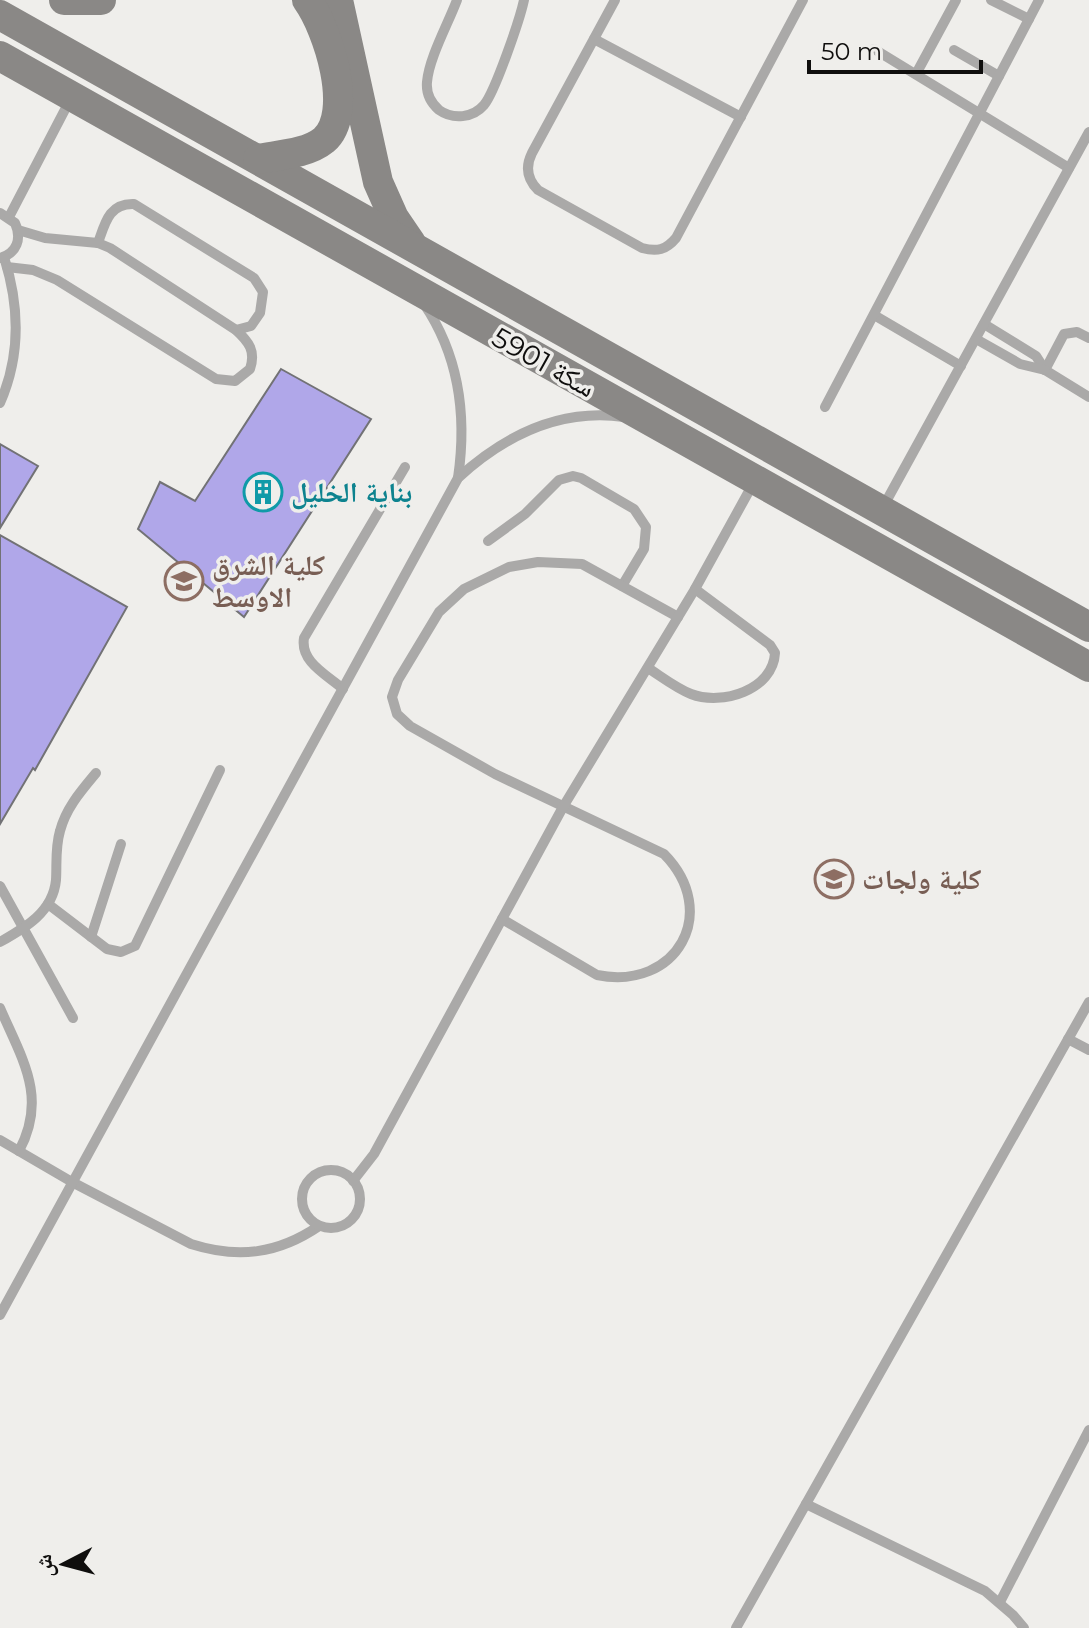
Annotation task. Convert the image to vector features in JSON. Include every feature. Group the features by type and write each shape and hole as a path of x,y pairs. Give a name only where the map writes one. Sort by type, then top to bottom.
{"street":[{"path":"64,0 101,0"},
{"path":"258,159 310,149 322,142 337,122 339,97 325,34 307,0"},
{"name":"سكة 5901","path":"338,0 378,182 394,218 415,248"},
{"name":"سكة 5901","path":"0,15 1089,627"},
{"name":"سكة 5901","path":"0,56 1089,667"}],"lane":[{"path":"457,0 429,72 427,90 443,113 461,117 478,111 489,97 524,0"},
{"path":"615,0 528,160 529,177 538,190 642,248 661,250 676,238 803,0"},
{"path":"916,74 956,0"},
{"path":"991,0 1029,19"},
{"path":"825,407 1039,0"},
{"path":"594,39 741,117"},
{"path":"874,49 1069,168"},
{"path":"954,50 999,76"},
{"path":"4,261 57,280 216,379 226,382 244,377 253,360 248,341 236,330 98,243 45,238 18,230 4,215 72,96"},
{"path":"882,510 1089,132"},
{"path":"98,243 110,212 117,207 134,204 254,278 263,292 260,313 251,326 236,330"},
{"path":"4,261 16,246 18,230"},
{"path":"0,403 11,375 17,336 15,296 4,261"},
{"path":"414,289 444,338 454,365 463,421 458,478"},
{"path":"874,315 961,366"},
{"path":"984,324 1036,356 1045,370"},
{"path":"1045,370 1064,334 1077,332 1089,338"},
{"path":"976,339 1020,364 1045,370 1089,397"},
{"path":"0,1315 458,478 504,441 531,428 590,415 649,421"},
{"path":"343,689 307,657 304,638 405,467"},
{"path":"488,541 525,514 559,480 573,476 581,478 634,509 646,527 644,549 622,586"},
{"path":"353,1181 374,1154 563,807 695,589 755,480"},
{"path":"502,919 597,975 615,979 633,978 650,973 665,963 686,935 690,899 685,882 664,854 495,774 403,721 393,706 394,688 439,612 464,589 494,573 523,564 582,564 678,617"},
{"path":"648,668 689,694 719,698 739,694 752,687 771,668 775,653 770,645 695,589"},
{"path":"48,904 114,952 135,946 220,770"},
{"path":"0,942 24,928 48,904 56,882 61,827 74,800 96,773"},
{"path":"91,937 121,844"},
{"path":"0,886 73,1018"},
{"path":"736,1628 1089,1002"},
{"path":"0,1008 32,1086 32,1120 19,1151"},
{"path":"1068,1039 1089,1050"},
{"path":"0,1140 72,1182 191,1244 228,1253 248,1254 285,1246 319,1226"},
{"path":"335,1170 353,1181 359,1190 360,1201 350,1221 330,1228 319,1226 304,1211 301,1201 307,1181 315,1174 335,1170"},
{"path":"1000,1602 1089,1430"},
{"path":"806,1504 985,1591 1024,1628"}],"building":[{"name":"بناية الخليل","path":"281,369 371,419 244,617 138,529 160,482 195,501"},
{"path":"0,444 38,466 0,528"},
{"path":"0,535 127,607 35,770 33,768 0,824"}],"place":[{"name":"بناية الخليل","path":"263,492"},
{"name":"كلية الشرق الاوسط","path":"184,581"},
{"name":"كلية ولجات","path":"834,879"}]}
